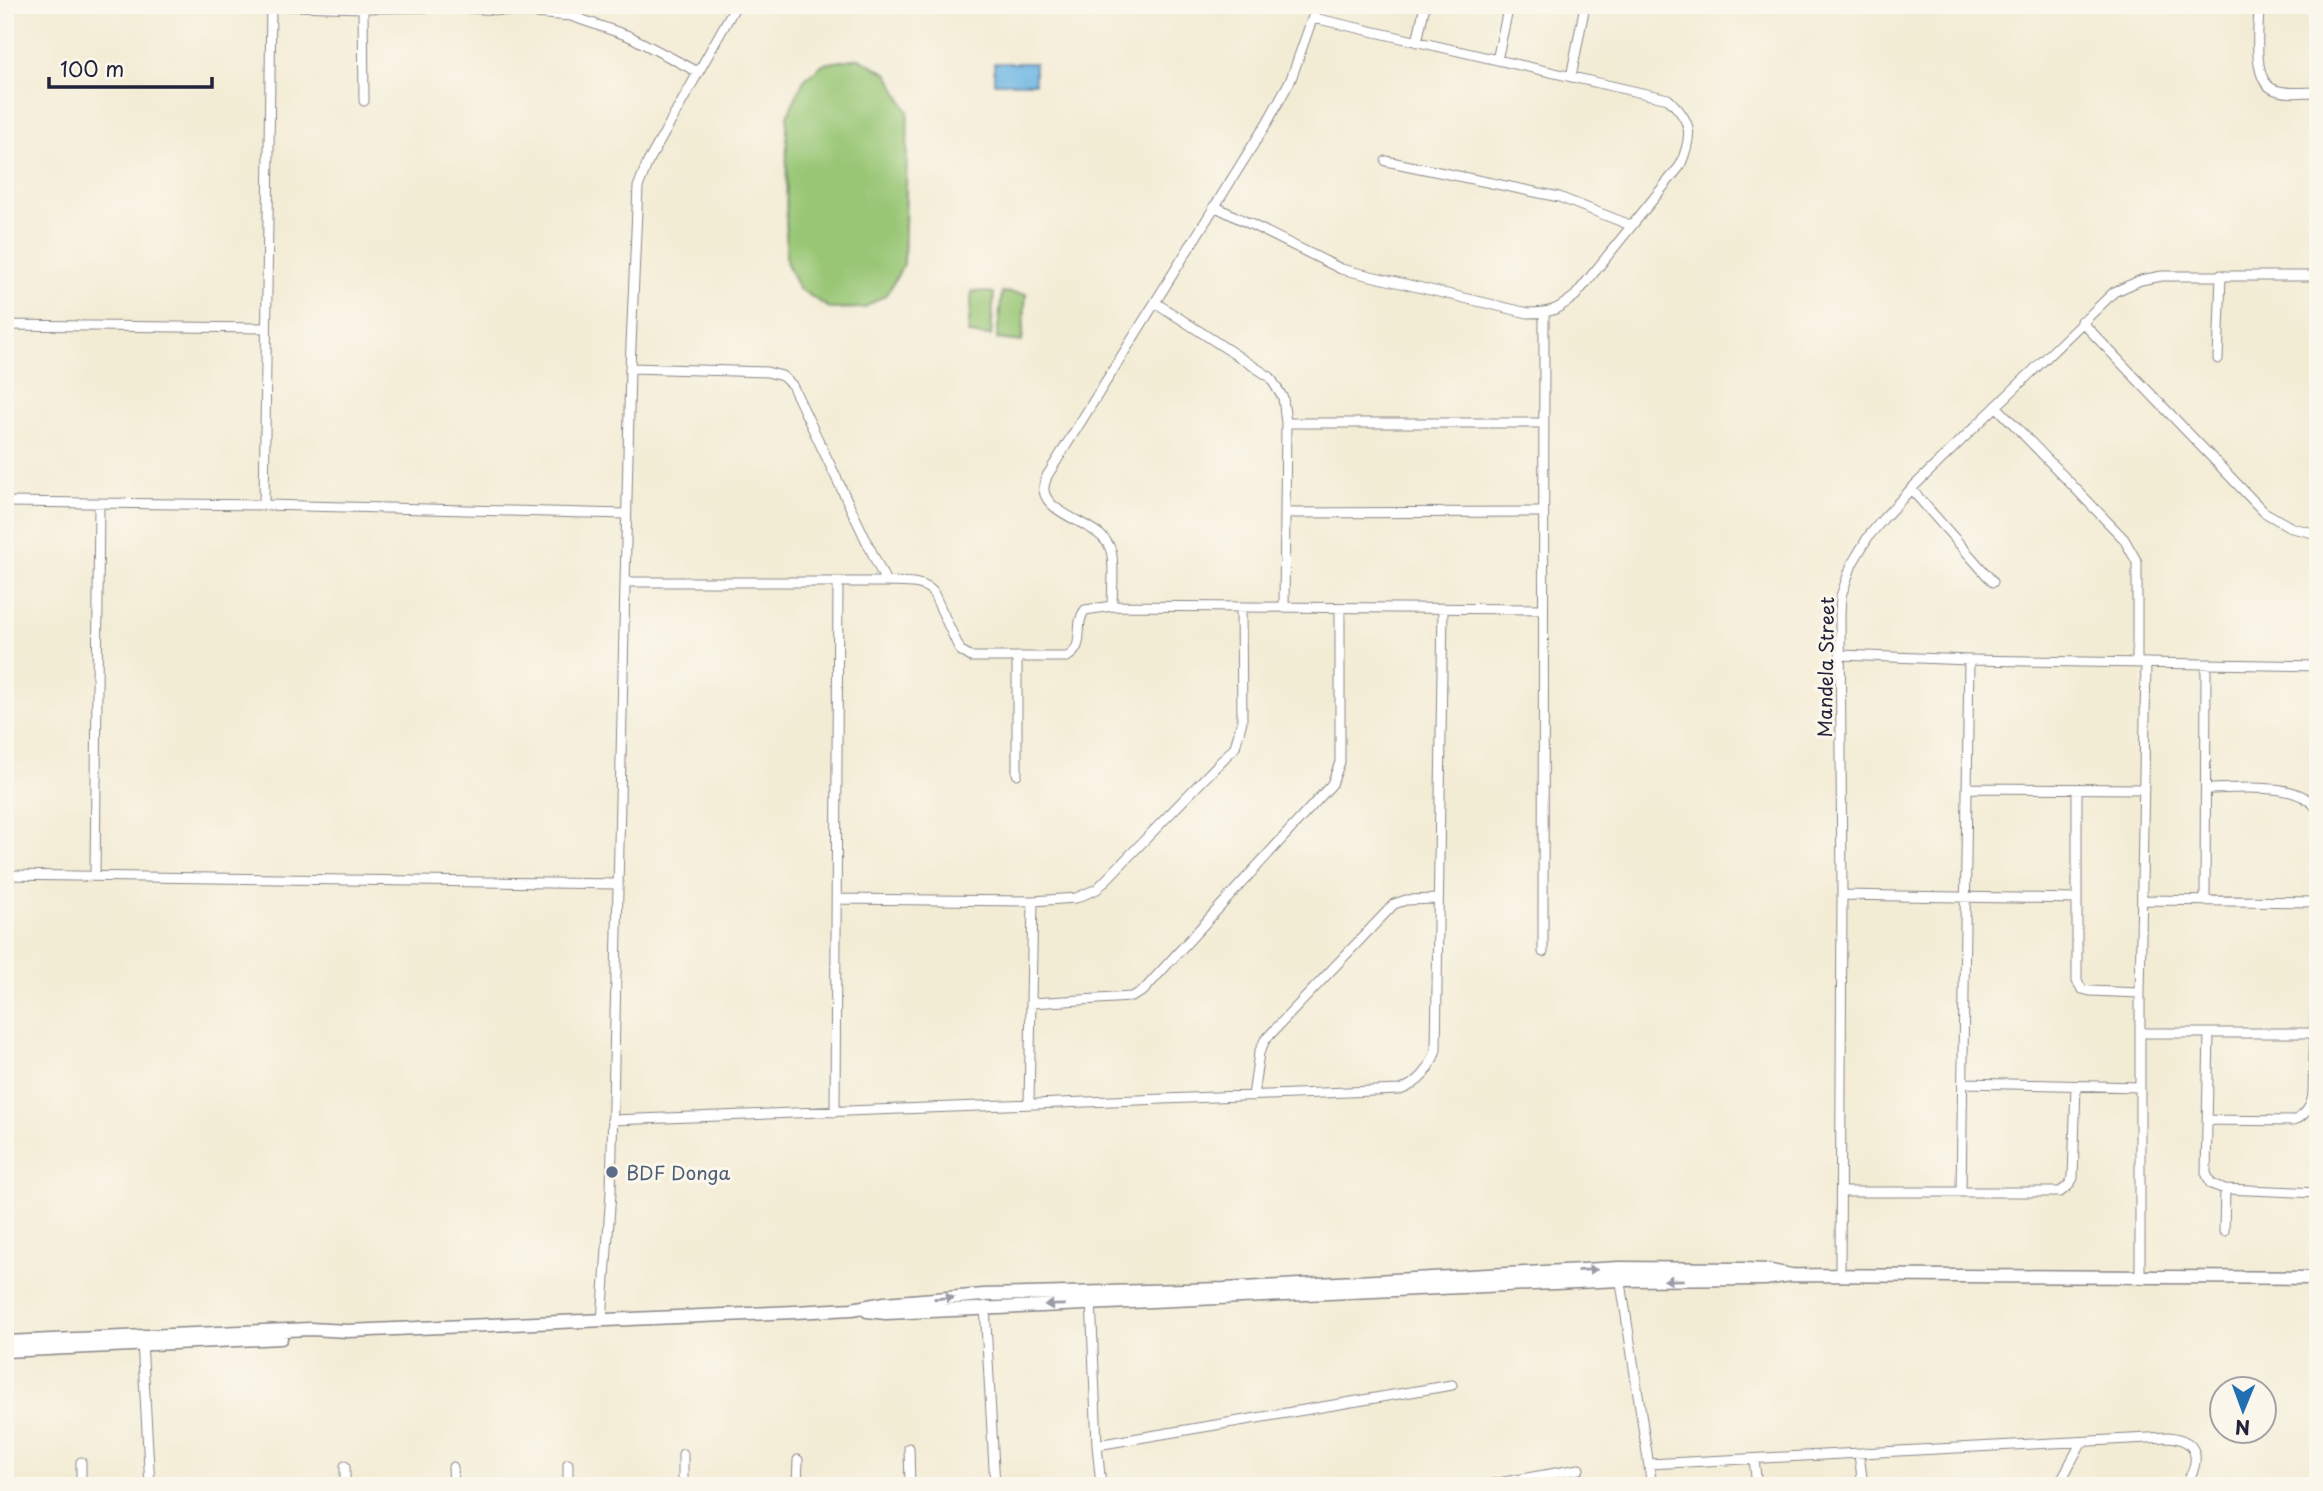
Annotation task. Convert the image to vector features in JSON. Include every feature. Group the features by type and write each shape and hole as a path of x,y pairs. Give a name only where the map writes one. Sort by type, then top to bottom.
{"main road":[{"path":"5,1351 310,1329 348,1331 852,1309 898,1301 1091,1299 1224,1289 1743,1269 1791,1275 2318,1278"},
{"path":"5,1342 142,1340"}],"street":[{"path":"261,5 363,8 458,6 571,16 629,36 698,72"},
{"path":"264,505 271,5"},
{"path":"602,1321 611,1192 629,368 638,187 647,163 736,5"},
{"path":"1112,606 1111,551 1102,537 1047,499 1043,489 1047,476 1156,303 1291,79 1317,5"},
{"path":"1417,42 1425,5"},
{"path":"1497,60 1509,5"},
{"path":"1571,76 1585,5"},
{"path":"2259,5 2258,64 2264,81 2278,91 2318,92"},
{"path":"363,8 364,101"},
{"path":"1214,206 1341,270 1528,313 1544,313 1555,311 1575,296 1680,166 1687,150 1690,132 1684,113 1668,99 1314,18"},
{"path":"1386,161 1559,197 1630,225"},
{"name":"Mandela Street","path":"1840,1275 1841,655 1842,596 1852,564 1868,537 1911,489 2081,321 2114,292 2141,280 2162,275 2318,276"},
{"path":"2218,359 2221,275"},
{"path":"1156,303 1270,377 1283,398 1286,423 1284,608"},
{"path":"1543,952 1544,313"},
{"path":"2081,321 2264,512 2292,528 2318,534"},
{"path":"5,325 266,328"},
{"path":"629,368 767,372 782,376 792,385 886,582"},
{"path":"1996,406 2124,539 2134,553 2138,569 2144,789 2144,900 2140,993 2140,1276"},
{"path":"1286,423 1543,424"},
{"path":"1911,489 1993,582"},
{"path":"5,502 626,514"},
{"path":"95,876 99,503"},
{"path":"1285,513 1542,512"},
{"path":"625,582 886,582 927,586 933,592 964,654 971,657 1068,657 1075,653 1079,646 1081,616 1085,610 1112,606 1542,609"},
{"path":"835,1112 838,582"},
{"path":"838,899 1033,901 1076,898 1097,889 1235,747 1242,721 1241,608"},
{"path":"1031,1003 1131,997 1143,991 1332,784 1340,762 1340,608"},
{"path":"612,1120 1029,1102 1400,1090 1415,1084 1431,1065 1436,1050 1443,608"},
{"path":"1841,655 2318,666"},
{"path":"1017,657 1017,774"},
{"path":"1961,1192 1969,660"},
{"path":"2204,901 2206,665"},
{"path":"1967,788 2144,789"},
{"path":"2077,789 2076,976 2079,986 2090,992 2140,993"},
{"path":"2206,789 2290,791 2310,800 2318,811"},
{"path":"5,875 618,884"},
{"path":"1842,895 2076,899"},
{"path":"1253,1096 1259,1053 1265,1040 1394,904 1406,900 1438,899"},
{"path":"2144,900 2318,902"},
{"path":"1029,1102 1033,901"},
{"path":"2207,1120 2288,1121 2303,1115 2310,1105 2314,1093 2318,918"},
{"path":"2140,1033 2314,1032"},
{"path":"2209,1033 2208,1180 2225,1189 2318,1193"},
{"path":"1964,1083 2140,1087"},
{"path":"1841,1192 2054,1193 2065,1189 2073,1178 2076,1086"},
{"path":"2224,1231 2225,1189"},
{"path":"1620,1274 1652,1486"},
{"path":"1091,1299 1101,1486"},
{"path":"984,1301 995,1486"},
{"path":"142,1340 150,1486"},
{"path":"1097,1445 1452,1385"},
{"path":"1649,1464 2168,1437 2183,1440 2192,1447 2196,1458 2193,1473 2184,1486"},
{"path":"2058,1486 2081,1443"},
{"path":"909,1448 910,1486"},
{"path":"683,1454 683,1486"},
{"path":"1859,1454 1863,1486"},
{"path":"1754,1459 1757,1486"},
{"path":"797,1486 798,1460"},
{"path":"80,1462 81,1486"},
{"path":"568,1464 568,1486"},
{"path":"345,1466 345,1486"},
{"path":"453,1467 454,1486"},
{"path":"1481,1486 1579,1469"}],"green space":[{"path":"859,58 888,74 908,112 904,264 887,294 864,308 831,309 798,288 786,261 787,116 804,80 823,64"},
{"path":"972,291 994,293 991,336 968,334"},
{"path":"1002,292 1026,294 1022,342 997,339"}],"water":[{"path":"994,63 1035,63 1035,83 994,83"}],"place":[{"name":"BDF Donga","path":"612,1172"}]}
